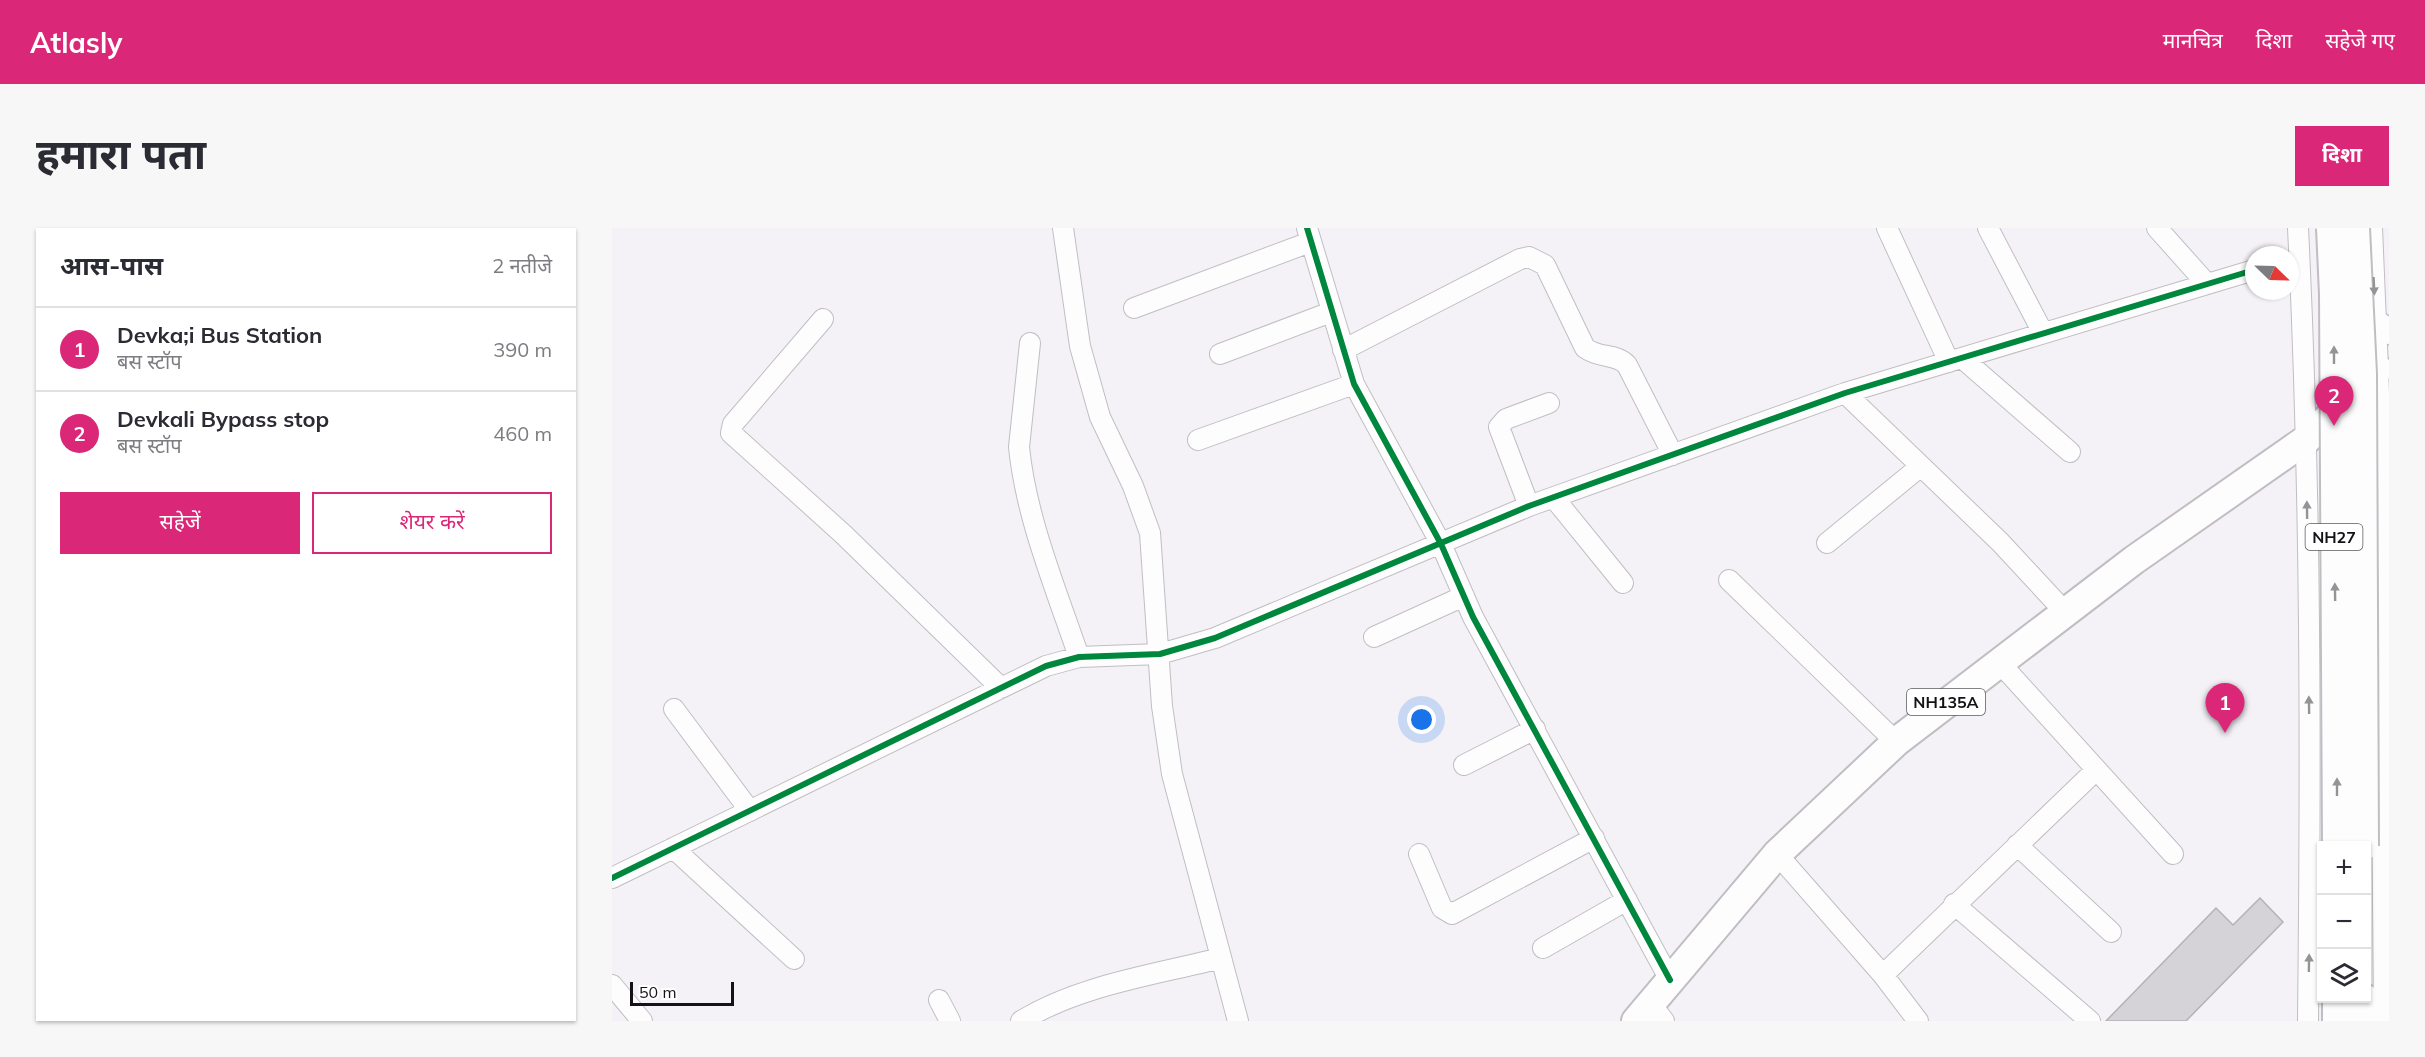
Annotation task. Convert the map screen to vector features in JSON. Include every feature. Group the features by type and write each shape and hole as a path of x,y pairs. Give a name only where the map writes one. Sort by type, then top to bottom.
{"highway":[{"name":"NH27","path":"2331,228 2334,294 2337,841"},
{"name":"NH27","path":"2355,228 2362,374 2364,841"},
{"name":"NH135A","path":"1650,1015 1670,980 1777,854 1896,742 2066,612 2235,487 2307,438 2384,364"},
{"path":"2337,1003 2337,1021"},
{"path":"2364,1003 2364,1021"}],"street":[{"path":"1063,228 1080,346 1100,417 1133,486 1150,533 1162,706 1172,774 1211,960 1238,1021"},
{"path":"1887,228 1956,360 2070,452"},
{"path":"1988,228 2043,333"},
{"path":"2157,228 2207,284"},
{"path":"2372,228 2383,327 2384,364 2384,1021"},
{"path":"2295,246 2296,230"},
{"path":"1134,308 1309,235 1354,384 1441,544 1464,596 1534,729 1670,980"},
{"path":"1343,350 1520,259 1535,259 1545,265 1585,348 1594,355 1616,357 1627,365 1673,455"},
{"path":"612,878 1046,666 1078,657 1160,654 1215,638 1529,506 1845,393 2245,273"},
{"path":"2298,300 2307,438 2310,829 2308,1021"},
{"path":"1220,354 1332,312"},
{"path":"823,320 733,424 732,433 860,549 1001,688"},
{"path":"1030,343 1019,447 1021,462 1039,535 1078,657"},
{"path":"1198,440 1354,384"},
{"path":"1845,393 2000,542 2066,612"},
{"path":"1529,506 1500,427 1506,419 1550,403"},
{"path":"1827,543 1921,466"},
{"path":"1554,498 1623,583"},
{"path":"1729,580 1896,742"},
{"path":"1374,637 1464,596"},
{"path":"1999,662 2095,771 2173,854"},
{"path":"674,709 750,811"},
{"path":"1464,765 1534,729"},
{"path":"1883,975 1954,904 2095,771"},
{"path":"1419,854 1442,908 1452,914 1594,838"},
{"path":"2017,845 2111,932"},
{"path":"673,848 794,959"},
{"path":"1777,854 1883,975 1918,1021"},
{"path":"1543,948 1627,900"},
{"path":"1954,904 2090,1021"},
{"path":"1021,1021 1054,1003 1089,991 1211,960"},
{"path":"612,986 642,1021"},
{"path":"939,1000 950,1021"}],"building":[{"path":"2260,898 2283,922 2186,1021 2106,1021 2216,908 2233,925"}],"cycle path":[{"path":"1307,228 1354,384 1441,544 1473,617 1670,980"},
{"path":"612,878 1046,666 1079,657 1160,654 1215,638 1529,506 1845,393 2245,273"}],"place":[{"name":"Devkali Bypass stop","path":"2334,426"},
{"name":"Devka;i Bus Station","path":"2225,733"}]}
